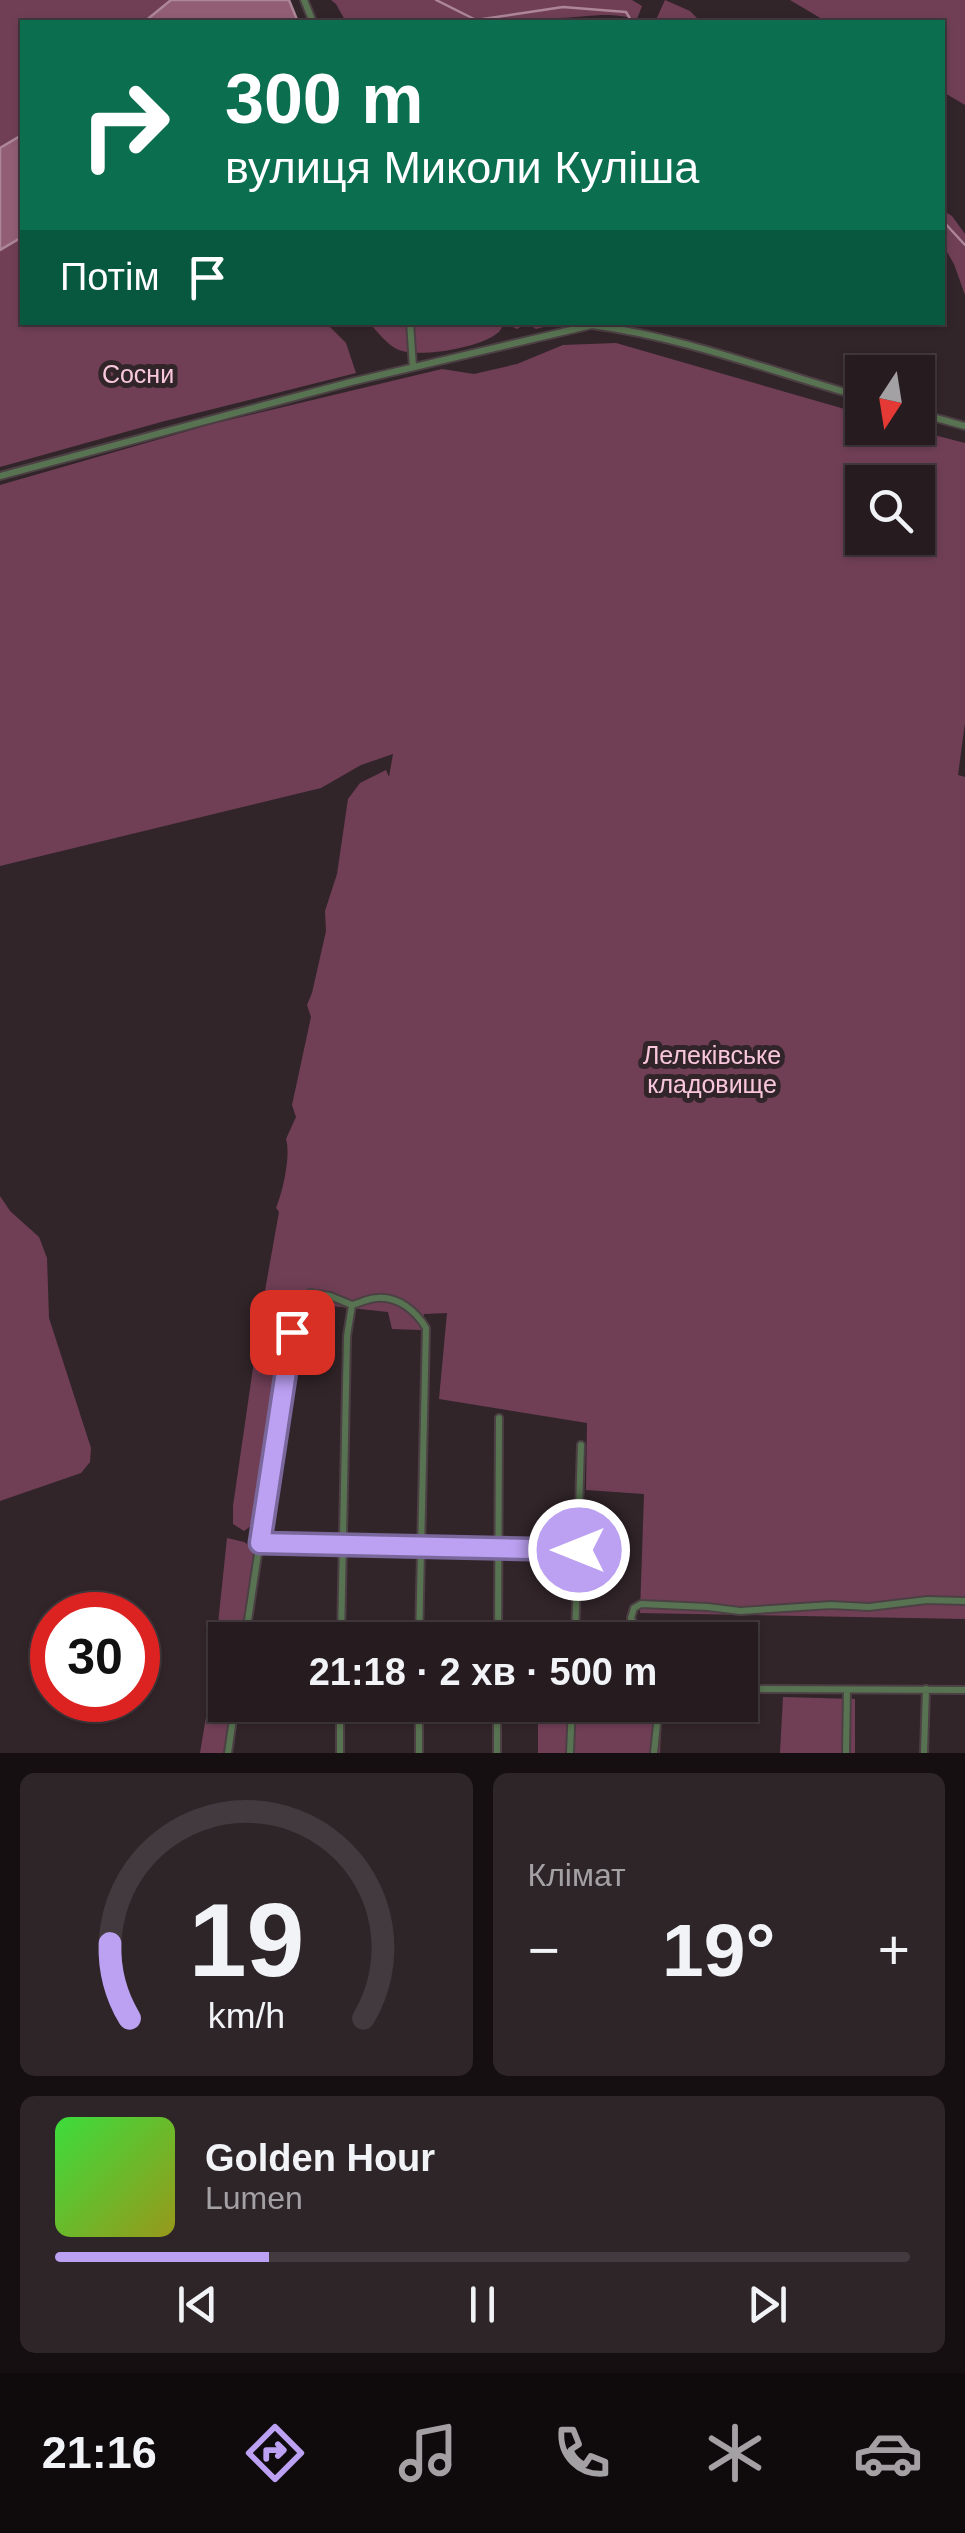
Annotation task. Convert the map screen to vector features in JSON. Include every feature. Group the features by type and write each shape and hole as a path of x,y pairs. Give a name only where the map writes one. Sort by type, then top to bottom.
{"street":[{"path":"410,325 413,367"},
{"path":"0,476 413,367 592,325 626,329 845,392"},
{"path":"935,418 965,426"},
{"path":"249,1622 298,1302 310,1293 330,1296 352,1306 379,1297 406,1304 426,1328 419,1622"},
{"path":"341,1622 347,1336 352,1306"},
{"path":"498,1622 499,1418"},
{"path":"576,1622 581,1445"},
{"path":"260,1543 579,1550"},
{"path":"633,1622 634,1608 641,1604 740,1611 965,1601"},
{"path":"758,1689 965,1690"},
{"path":"846,1753 847,1690"},
{"path":"924,1753 926,1690"},
{"path":"228,1753 233,1722"},
{"path":"340,1722 340,1753"},
{"path":"418,1753 419,1722"},
{"path":"497,1753 498,1722"},
{"path":"570,1753 571,1722"},
{"path":"654,1753 657,1722"}],"green space":[{"path":"0,0 171,0 146,20 20,20 20,136 0,148"},
{"path":"331,0 632,0 642,6 637,19 607,15 345,20"},
{"path":"665,0 690,11 699,20 656,20"},
{"path":"790,0 965,0 965,105 945,93 945,20 824,20"},
{"path":"945,212 965,234 965,295 945,248"},
{"name":"Сосни","path":"20,238 20,325 328,325 346,343 356,373 0,467 0,250"},
{"path":"371,325 503,325 486,340 448,350 408,352 387,342"},
{"name":"Лелеківське кладовище","path":"616,343 845,409 845,445 935,445 935,435 965,443 965,723 958,775 965,777 965,1619 640,1613 644,1494 586,1490 587,1423 439,1399 447,1313 424,1314 421,1330 392,1329 388,1312 295,1302 260,1519 244,1531 233,1524 254,1361 261,1347 256,1341 279,1212 276,1208 287,1163 286,1139 296,1117 292,1105 311,1017 307,1005 326,931 325,911 337,874 348,799 360,783 386,770 389,777 393,754 361,765 321,788 0,866 0,485 212,424 442,369 474,374 517,364 563,345"},
{"path":"0,1196 10,1211 39,1237 47,1258 49,1318 91,1448 90,1462 81,1473 0,1501"},
{"path":"227,1538 257,1550 245,1622 218,1622"},
{"path":"783,1697 855,1699 855,1753 780,1753"},
{"path":"208,1705 208,1722 229,1722 224,1753 200,1753"},
{"path":"538,1722 661,1722 660,1753 538,1753"}],"shaded area":[{"path":"171,0 289,0 297,20 146,20"},
{"path":"20,136 20,238 0,250 0,148"}],"waterway":[{"path":"436,0 476,20"},
{"path":"476,20 563,7 626,12 631,20"},
{"path":"945,223 965,245"}],"route":[{"path":"292,1332 260,1543 579,1550"}]}
